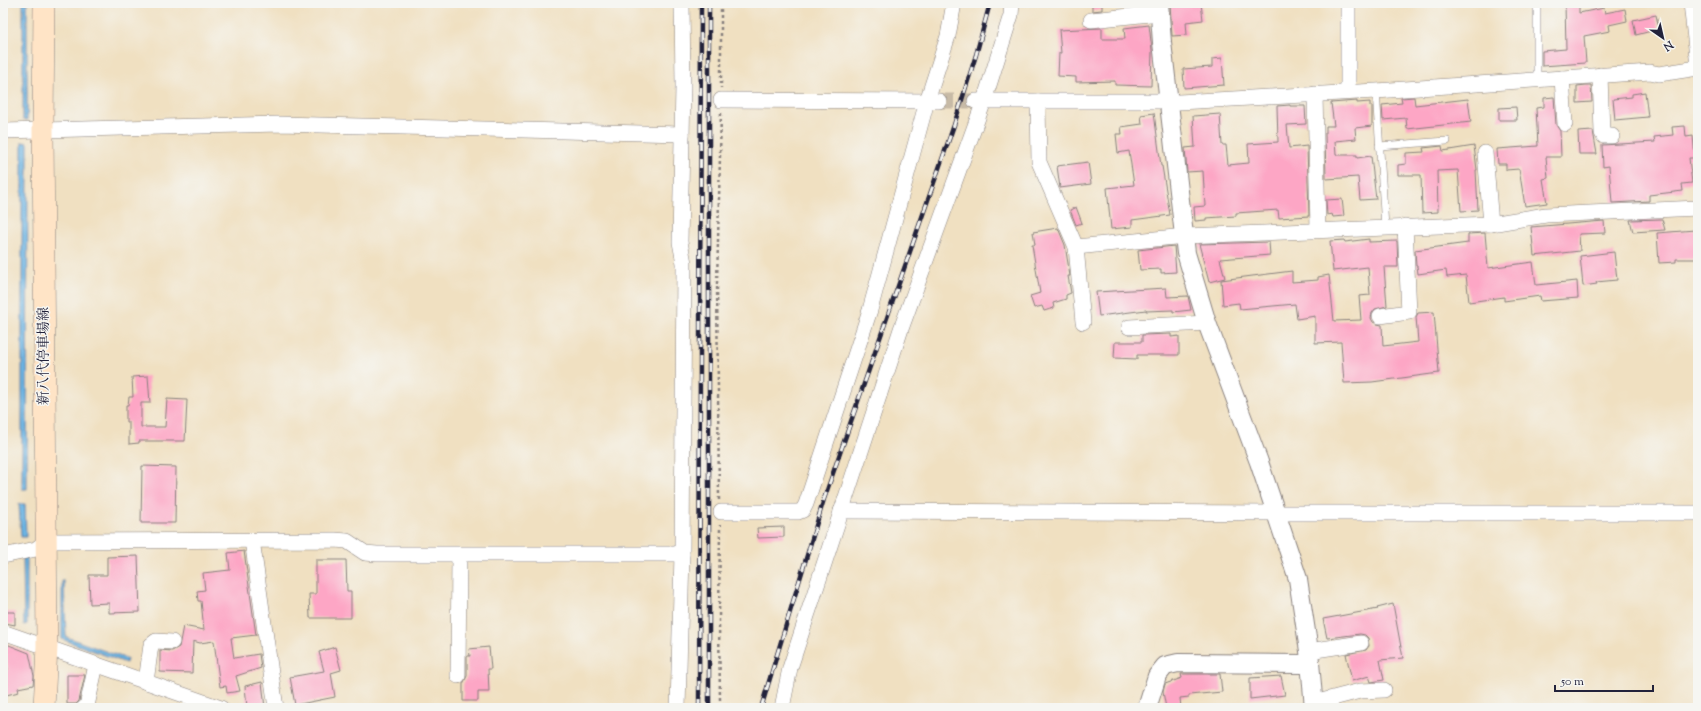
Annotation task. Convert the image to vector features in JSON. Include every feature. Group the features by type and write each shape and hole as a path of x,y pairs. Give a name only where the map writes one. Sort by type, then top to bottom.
{"main road":[{"name":"新八代停車場線","path":"44,3 47,646 44,708"}],"street":[{"path":"678,708 682,554 684,263 680,242 682,3"},
{"path":"721,512 798,512 803,510 806,504 870,310 933,101 954,3"},
{"path":"782,708 790,668 841,511 979,101 1011,15 1012,3"},
{"path":"1348,3 1348,92"},
{"path":"979,101 1168,102 1376,91 1650,72 1659,74 1698,67 1691,3"},
{"path":"1091,20 1159,8 1168,102 1186,253 1206,323 1238,402 1277,513 1298,579 1314,706 1360,691 1384,690"},
{"path":"1600,75 1602,133 1604,136 1612,136"},
{"path":"1562,78 1565,124"},
{"path":"1315,94 1318,230"},
{"path":"721,100 933,101"},
{"path":"1038,101 1038,162 1076,247 1083,322"},
{"path":"3,131 279,124 682,134"},
{"path":"1485,153 1490,224"},
{"path":"1076,247 1185,236 1405,226 1490,224 1546,216 1698,208"},
{"path":"1380,316 1409,312 1405,226"},
{"path":"1129,327 1206,323"},
{"path":"841,511 1698,514"},
{"path":"3,556 36,549 46,541 252,540 347,541 365,552 377,554 682,554"},
{"path":"252,540 276,708"},
{"path":"458,676 459,555"},
{"path":"3,632 47,646 146,682 176,700 222,708"},
{"path":"146,682 151,645 156,641 172,642"},
{"path":"1147,708 1157,676 1164,666 1178,663 1309,657 1360,643"},
{"path":"84,708 87,706 96,665"}],"lane":[{"path":"1537,3 1537,79"},
{"path":"1376,91 1385,227"},
{"path":"1379,146 1447,141"}],"path":[{"path":"720,700 719,621 721,512 719,504 717,283 721,100 721,3"}],"water":[{"path":"23,3 27,3 27,120 23,120"},
{"path":"22,142 28,143 27,489 22,489"},
{"path":"19,504 25,504 26,537 21,537"},
{"path":"23,558 27,558 27,624 24,625"},
{"path":"62,581 64,581 66,637 127,659 126,663 62,639"}],"building":[{"path":"1092,3 1102,3 1102,10 1092,11"},
{"path":"1170,3 1201,3 1203,20 1186,22 1187,35 1172,36"},
{"path":"1565,3 1579,3 1579,13 1604,8 1605,13 1625,9 1627,21 1609,25 1610,31 1584,36 1586,63 1542,66 1542,51 1566,49"},
{"path":"1656,15 1659,29 1636,35 1633,20"},
{"path":"1149,25 1152,50 1151,86 1115,85 1115,81 1076,82 1076,77 1058,76 1059,53 1061,53 1059,30 1102,28 1102,39 1125,39 1124,28"},
{"path":"1222,58 1224,85 1184,88 1183,69 1212,67 1212,59"},
{"path":"1591,85 1592,102 1577,103 1577,86"},
{"path":"1645,92 1648,117 1615,120 1613,99 1632,97 1632,94"},
{"path":"1414,97 1415,105 1468,99 1471,122 1407,129 1406,118 1383,120 1382,105 1402,103 1401,98"},
{"path":"1554,97 1556,125 1560,131 1561,157 1546,157 1548,178 1543,179 1547,203 1525,206 1519,169 1506,170 1506,164 1498,164 1497,149 1538,146 1536,108 1544,107 1544,98"},
{"path":"1357,101 1357,103 1370,102 1370,106 1372,106 1372,126 1355,128 1356,139 1335,141 1336,155 1357,155 1357,158 1371,156 1376,199 1360,200 1358,177 1326,179 1326,126 1334,126 1331,103"},
{"path":"1277,106 1305,106 1306,124 1287,125 1289,148 1307,146 1309,216 1279,218 1278,210 1236,213 1236,216 1206,218 1206,220 1195,221 1194,207 1205,206 1203,171 1187,172 1185,148 1195,147 1193,116 1220,114 1222,145 1226,145 1228,165 1249,163 1248,144 1278,142"},
{"path":"1516,107 1517,120 1499,120 1499,108"},
{"path":"1154,113 1161,166 1170,215 1132,220 1132,227 1111,229 1107,188 1134,185 1129,151 1118,153 1116,134 1122,134 1121,127 1142,124 1141,115"},
{"path":"1685,126 1686,137 1693,136 1695,158 1689,158 1692,183 1682,184 1683,191 1649,195 1649,201 1612,203 1609,166 1603,167 1602,145 1655,142 1654,137 1673,135 1672,127"},
{"path":"1593,131 1597,154 1579,154 1578,132"},
{"path":"1442,146 1443,151 1474,146 1477,170 1478,210 1461,211 1458,170 1437,171 1438,212 1422,213 1421,175 1398,175 1398,165 1406,164 1406,153 1424,152 1423,148"},
{"path":"1088,162 1091,184 1060,188 1057,166"},
{"path":"1342,199 1344,216 1333,217 1332,214 1327,215 1326,200"},
{"path":"1076,207 1082,223 1076,225 1070,210"},
{"path":"1662,219 1665,230 1633,232 1630,220"},
{"path":"1604,221 1605,233 1579,234 1580,251 1534,256 1531,227"},
{"path":"1058,228 1065,245 1071,293 1066,295 1066,299 1053,303 1054,308 1044,311 1042,306 1034,308 1030,296 1040,293 1032,245 1035,245 1033,232"},
{"path":"1695,230 1698,259 1676,259 1676,262 1659,263 1657,233"},
{"path":"1485,233 1488,268 1533,262 1536,285 1577,281 1578,298 1541,301 1540,296 1504,301 1504,297 1469,302 1466,275 1447,277 1446,270 1418,274 1415,250 1468,243 1468,234"},
{"path":"1369,239 1369,242 1397,241 1398,267 1384,267 1387,306 1375,309 1371,318 1373,322 1382,325 1383,346 1418,342 1416,317 1418,313 1434,312 1439,373 1372,382 1344,383 1341,342 1315,343 1315,316 1297,319 1295,304 1240,309 1239,303 1223,305 1221,280 1292,271 1292,282 1318,280 1318,277 1329,275 1334,321 1361,320 1359,296 1370,295 1368,267 1333,271 1330,241 1344,240 1345,242"},
{"path":"1269,242 1270,255 1220,259 1225,278 1209,282 1199,244"},
{"path":"1174,246 1176,272 1161,273 1161,269 1140,270 1138,250"},
{"path":"1614,252 1617,280 1596,282 1597,284 1583,286 1580,256"},
{"path":"1166,288 1167,297 1188,296 1191,310 1173,312 1173,310 1146,310 1099,316 1096,292"},
{"path":"1171,334 1171,337 1179,336 1179,355 1137,355 1137,359 1114,358 1115,342 1142,342 1142,335"},
{"path":"148,376 150,403 141,403 141,427 165,427 167,399 187,400 185,441 139,441 139,443 129,444 129,422 126,422 126,405 128,405 129,397 133,397 132,377"},
{"path":"142,466 176,467 175,523 141,523"},
{"path":"784,527 784,537 758,538 757,528"},
{"path":"244,551 256,635 231,638 234,658 259,654 261,668 236,676 240,691 227,693 226,686 220,687 214,641 200,643 193,641 192,673 160,672 160,650 172,651 179,647 183,626 204,630 201,601 198,601 197,591 205,590 203,573 230,570 228,553"},
{"path":"138,556 140,612 109,613 109,603 90,604 89,575 107,575 107,557"},
{"path":"316,560 346,560 347,591 351,591 351,618 310,618 309,594 316,594"},
{"path":"1393,604 1403,658 1380,660 1384,680 1371,682 1369,676 1352,681 1346,654 1366,650 1369,646 1368,638 1365,635 1360,634 1327,638 1323,619 1378,609 1377,608"},
{"path":"5,612 15,612 15,625 5,623"},
{"path":"4,643 29,653 34,676 33,685 18,688 19,692 6,695 3,683 3,671 8,670"},
{"path":"335,647 341,670 331,673 335,697 295,705 290,677 324,671 319,652"},
{"path":"489,647 491,669 488,669 489,692 478,692 478,701 463,701 463,684 467,676 467,656 470,656 469,649"},
{"path":"1181,674 1220,674 1222,692 1189,695 1189,697 1180,698 1181,708 1166,708 1163,692 1165,684 1182,678"},
{"path":"67,675 85,675 79,701 76,704 67,704"},
{"path":"1281,676 1285,695 1250,699 1250,678"},
{"path":"262,682 265,708 247,708 245,686"}],"tunnel":[{"path":"939,101 974,101"}],"railway":[{"path":"699,708 701,3"},
{"path":"709,3 709,708"},
{"path":"761,708 824,499 954,125 976,55 990,3"}]}
